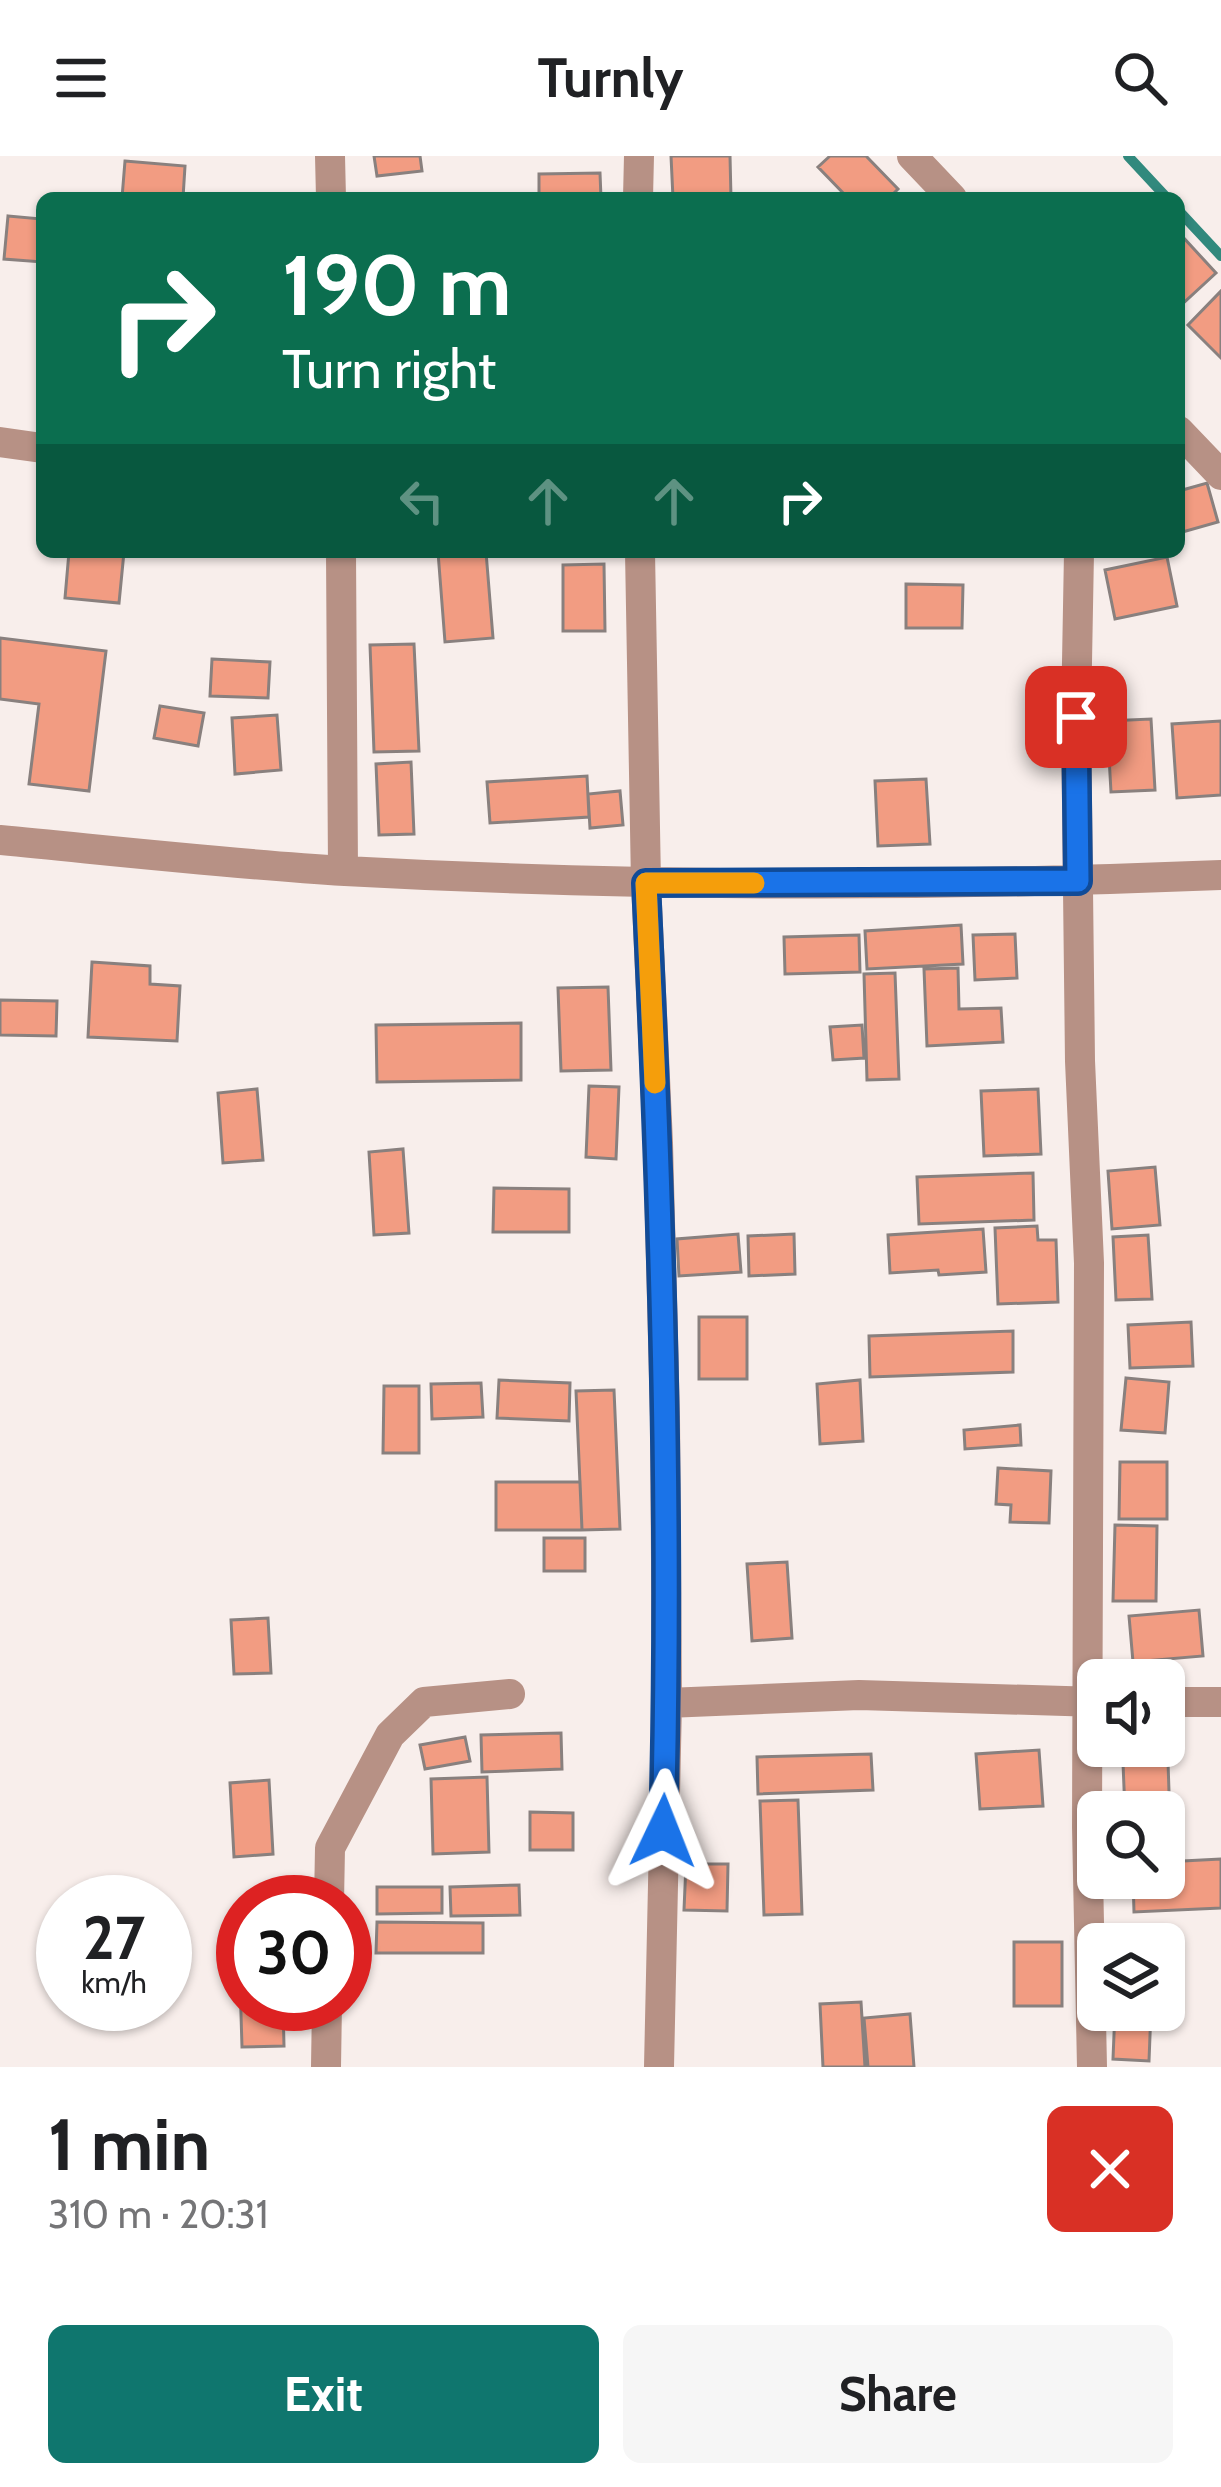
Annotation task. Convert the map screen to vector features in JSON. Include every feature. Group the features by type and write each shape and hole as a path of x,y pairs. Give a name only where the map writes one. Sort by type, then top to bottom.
{"street":[{"path":"330,156 331,192"},
{"path":"638,192 639,156"},
{"path":"912,156 946,192"},
{"path":"1185,437 1221,475"},
{"path":"0,442 36,447"},
{"path":"341,558 344,871"},
{"path":"640,558 646,883 658,1143 667,1702 658,2067"},
{"path":"1079,558 1080,1061 1089,1263 1094,1659"},
{"path":"0,841 344,871 646,883 1078,881 1221,875"},
{"path":"329,1875 330,1847 390,1735 424,1702 510,1694"},
{"path":"667,1702 859,1695 1077,1701"},
{"path":"1185,1702 1221,1702"},
{"path":"1091,1767 1092,2067"},
{"path":"326,2067 327,2031"}],"building":[{"path":"374,156 420,156 422,171 377,176"},
{"path":"671,156 730,156 731,192 673,192"},
{"path":"830,156 866,156 898,189 842,192 818,167"},
{"path":"125,161 185,166 183,192 122,192"},
{"path":"600,173 601,192 539,192 539,174"},
{"path":"8,216 36,218 36,262 4,259"},
{"path":"1185,239 1216,273 1185,301"},
{"path":"1221,291 1221,358 1188,325"},
{"path":"1207,483 1218,522 1185,531 1185,489"},
{"path":"68,558 123,558 119,603 65,598"},
{"path":"438,558 486,558 493,638 445,642"},
{"path":"1167,558 1177,606 1115,619 1105,570"},
{"path":"604,564 605,631 563,631 563,565"},
{"path":"906,584 963,585 962,628 906,628"},
{"path":"0,638 106,651 89,791 29,784 39,704 0,699"},
{"path":"414,644 419,751 374,752 370,645"},
{"path":"212,659 270,662 268,698 210,696"},
{"path":"160,706 204,713 198,746 154,738"},
{"path":"277,715 281,770 235,774 232,718"},
{"path":"1151,719 1155,790 1111,792 1107,721"},
{"path":"1221,721 1221,795 1177,798 1172,724"},
{"path":"411,762 414,834 379,835 376,764"},
{"path":"587,776 589,817 490,823 487,782"},
{"path":"926,779 930,844 878,846 875,781"},
{"path":"620,791 623,825 590,828 588,794"},
{"path":"961,925 963,964 867,969 865,931"},
{"path":"1015,934 1017,978 975,980 973,935"},
{"path":"859,935 860,972 785,974 784,937"},
{"path":"92,962 150,966 150,984 180,986 177,1041 88,1037"},
{"path":"958,968 959,1009 1001,1008 1003,1042 927,1046 924,969"},
{"path":"895,973 899,1079 867,1080 864,974"},
{"path":"608,987 611,1070 561,1071 558,988"},
{"path":"0,1000 57,1001 56,1036 0,1035"},
{"path":"521,1023 521,1080 377,1082 376,1025"},
{"path":"862,1025 864,1058 833,1060 830,1027"},
{"path":"589,1086 619,1087 616,1159 586,1157"},
{"path":"257,1089 263,1160 223,1163 218,1093"},
{"path":"1038,1089 1041,1154 984,1156 981,1091"},
{"path":"403,1149 409,1233 374,1235 369,1152"},
{"path":"1155,1167 1160,1225 1112,1229 1108,1171"},
{"path":"1033,1173 1034,1220 919,1224 917,1177"},
{"path":"494,1188 569,1189 569,1232 493,1232"},
{"path":"1037,1226 1038,1240 1056,1240 1058,1302 998,1304 995,1228"},
{"path":"983,1229 986,1272 890,1273 888,1235"},
{"path":"738,1234 741,1272 679,1276 677,1239"},
{"path":"794,1234 795,1274 749,1276 748,1236"},
{"path":"1148,1235 1152,1299 1116,1300 1113,1237"},
{"path":"699,1317 747,1317 747,1379 699,1379"},
{"path":"1191,1322 1193,1366 1130,1368 1128,1325"},
{"path":"1013,1331 1013,1372 870,1377 869,1336"},
{"path":"1126,1378 1169,1382 1165,1433 1121,1430"},
{"path":"499,1380 570,1383 569,1421 497,1418"},
{"path":"860,1380 863,1441 820,1444 817,1384"},
{"path":"481,1383 483,1417 432,1419 431,1384"},
{"path":"384,1386 419,1386 419,1453 383,1453"},
{"path":"614,1390 620,1529 582,1530 576,1391"},
{"path":"1020,1425 1021,1445 965,1449 964,1430"},
{"path":"1120,1462 1167,1462 1167,1519 1119,1519"},
{"path":"998,1468 1051,1471 1049,1523 1010,1522 1011,1505 996,1504"},
{"path":"496,1482 580,1482 582,1530 496,1530"},
{"path":"1115,1525 1157,1526 1156,1601 1113,1601"},
{"path":"544,1538 585,1538 585,1571 544,1571"},
{"path":"787,1562 792,1638 752,1641 747,1564"},
{"path":"1199,1610 1203,1656 1133,1659 1129,1616"},
{"path":"268,1618 271,1673 234,1674 231,1620"},
{"path":"561,1733 562,1769 482,1772 481,1735"},
{"path":"465,1737 470,1761 425,1769 420,1745"},
{"path":"1039,1750 1043,1806 980,1809 976,1754"},
{"path":"871,1754 873,1790 758,1794 757,1757"},
{"path":"1123,1767 1168,1767 1169,1791 1124,1791"},
{"path":"487,1777 489,1852 433,1854 431,1779"},
{"path":"269,1780 273,1854 234,1857 230,1783"},
{"path":"798,1800 802,1914 764,1915 760,1801"},
{"path":"530,1812 573,1813 573,1850 530,1850"},
{"path":"1221,1859 1221,1908 1134,1912 1134,1899 1185,1899 1185,1861"},
{"path":"686,1864 728,1864 727,1911 684,1910"},
{"path":"519,1885 520,1915 451,1916 450,1887"},
{"path":"377,1887 442,1887 442,1913 377,1914"},
{"path":"377,1922 483,1923 483,1953 376,1953"},
{"path":"1014,1942 1062,1942 1062,2006 1014,2006"},
{"path":"861,2002 865,2067 823,2067 820,2004"},
{"path":"910,2014 914,2067 868,2067 864,2018"},
{"path":"242,2031 284,2031 284,2046 242,2047"},
{"path":"1114,2031 1150,2031 1149,2061 1113,2059"}],"waterway":[{"path":"1128,156 1161,192"},
{"path":"1185,217 1221,256"}],"slow traffic":[{"path":"655,1083 646,883 754,883"}],"route":[{"path":"663,1831 667,1702 664,1417 646,883 1078,881 1076,717"}]}
